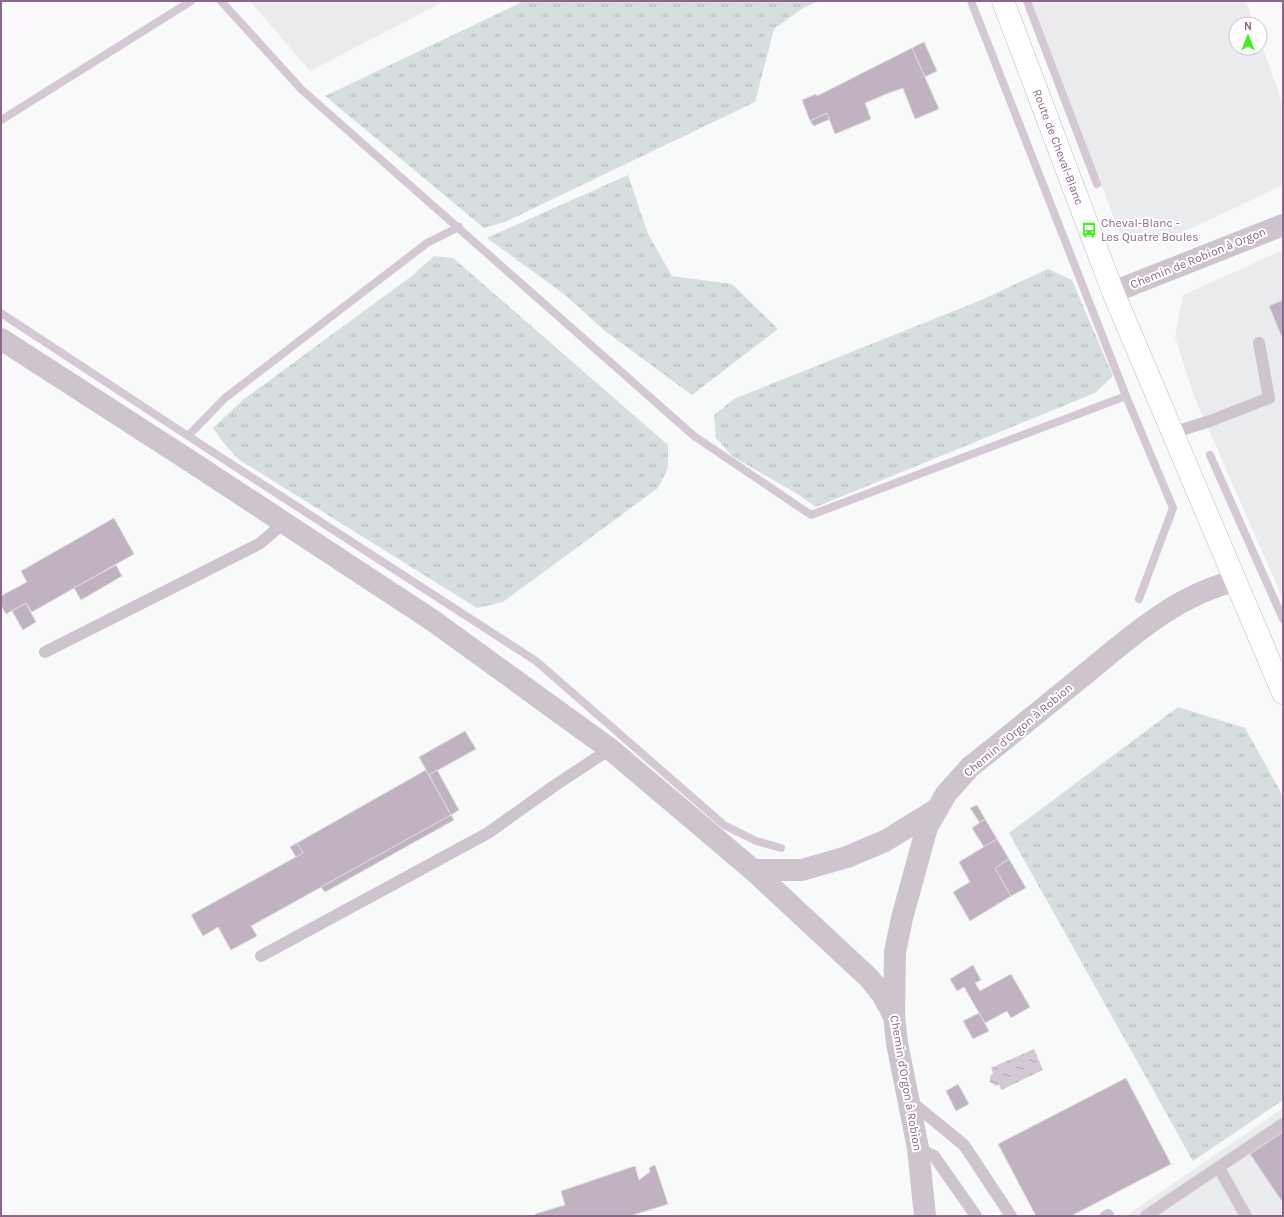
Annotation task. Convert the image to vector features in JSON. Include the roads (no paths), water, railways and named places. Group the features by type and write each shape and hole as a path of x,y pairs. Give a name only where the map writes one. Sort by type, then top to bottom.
{"main road":[{"name":"Route de Cheval-Blanc","path":"1003,1 1113,292 1283,693"}],"street":[{"name":"Chemin de Robion à Orgon","path":"1113,292 1283,224"},
{"path":"1,339 432,620 610,749 753,870 869,978 882,994 894,1016"},
{"name":"Chemin d'Orgon à Robion","path":"925,1216 924,1194 918,1148 897,1042 894,1016 895,952 902,918 927,827 946,794 970,767 1142,627 1176,604 1222,584 1235,581"},
{"path":"753,870 802,870 847,857 885,841 937,809"}],"lane":[{"path":"1172,433 1210,421 1269,398 1259,343"},
{"path":"45,652 259,544 284,523"},
{"path":"261,956 488,833 554,786 610,749"},
{"path":"908,1100 964,1145 1011,1216"},
{"path":"1146,1216 1283,1124"},
{"path":"918,1148 934,1156 976,1216"},
{"path":"1218,1168 1246,1216"},
{"path":"924,1194 934,1216"}],"water":[{"path":"1034,1049 1043,1070 1001,1090 999,1085 996,1086 990,1082 990,1076 993,1073 991,1068"}],"waterway":[{"path":"1,120 191,1"},
{"path":"221,1 302,90 694,436 811,515 1126,396"},
{"path":"971,1 1126,396 1173,508 1139,599"},
{"path":"1027,1 1097,184"},
{"path":"188,436 225,398 427,243 459,227"},
{"path":"1,313 536,661 724,825 756,841 781,848"},
{"path":"1210,455 1283,619"}],"place":[{"name":"Cheval-Blanc - Les Quatre Boules","path":"1089,230"}]}
